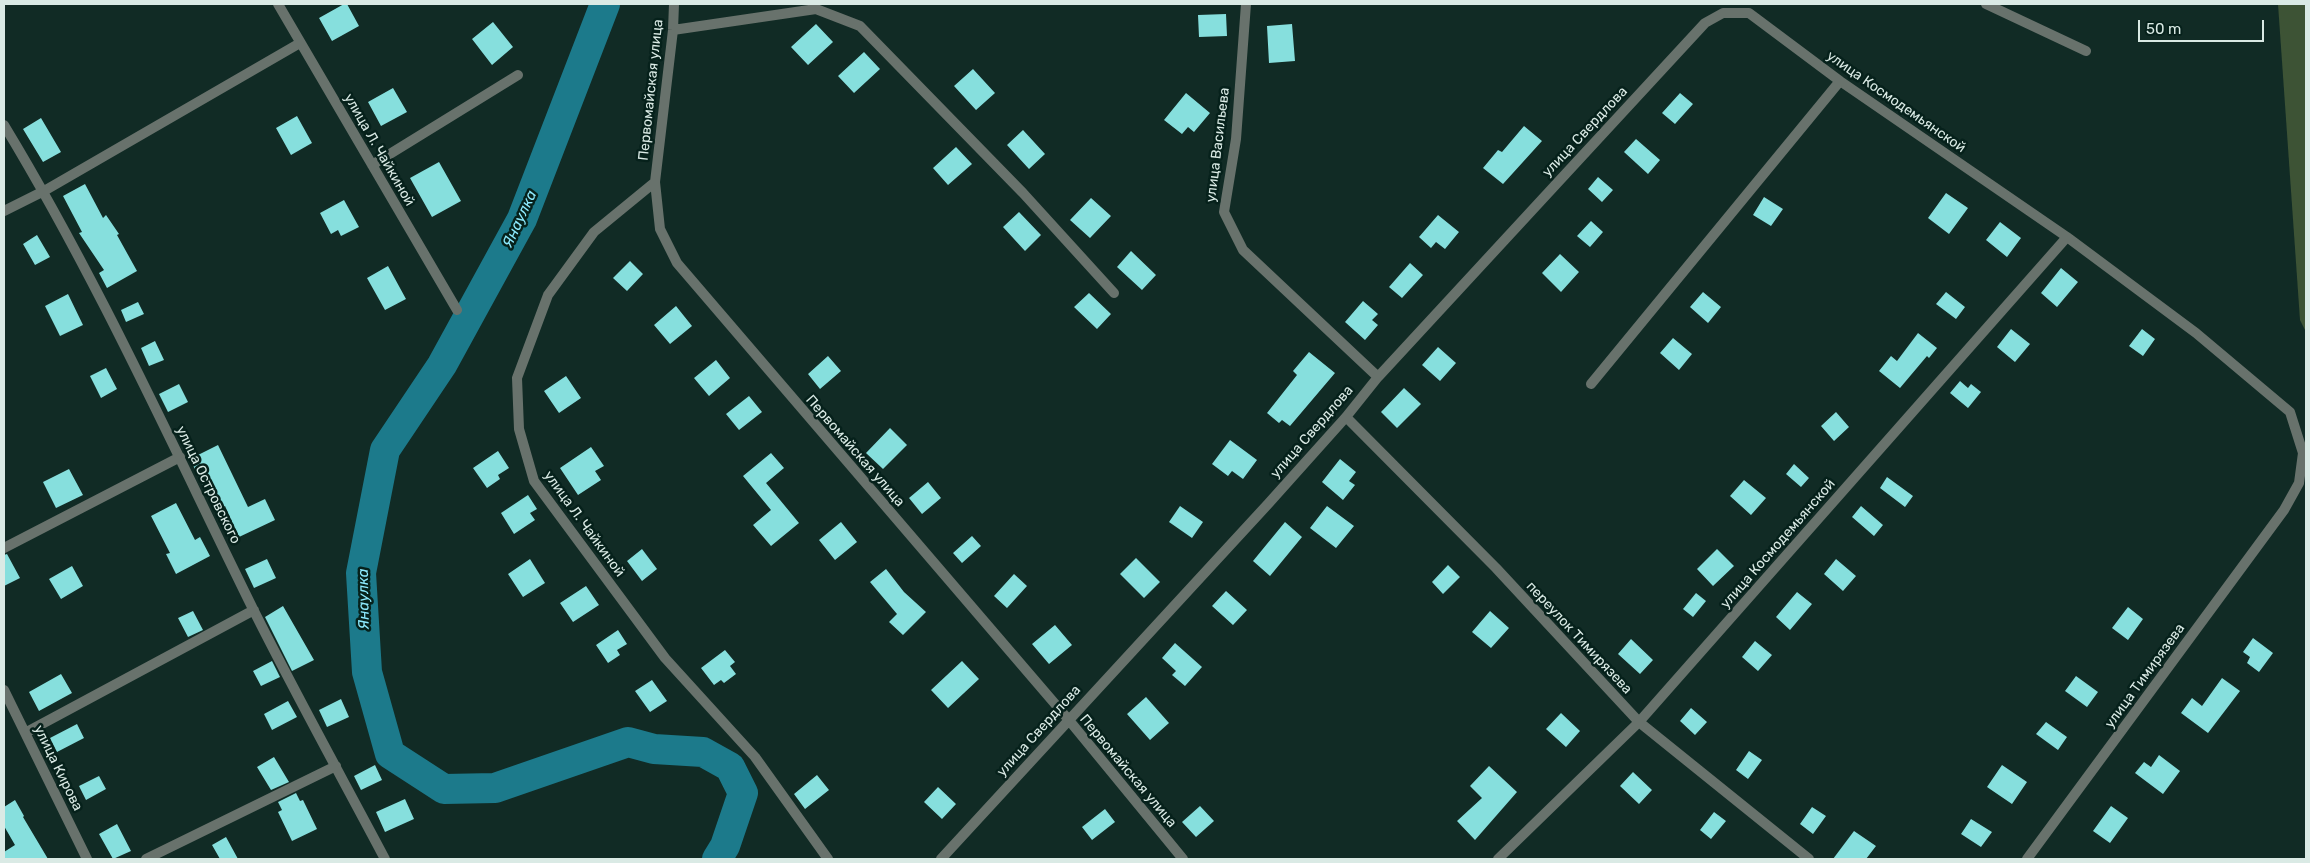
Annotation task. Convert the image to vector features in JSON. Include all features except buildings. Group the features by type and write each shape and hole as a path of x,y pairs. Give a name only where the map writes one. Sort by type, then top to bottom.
{"street":[{"name":"улица Л. Чайкиной","path":"278,4 457,310"},
{"name":"Первомайская улица","path":"674,4 674,30 655,182 660,229 677,263 1068,719 1183,859"},
{"name":"улица Васильева","path":"1246,4 1236,139 1224,212 1242,250 1378,377"},
{"path":"1986,4 2086,51"},
{"path":"674,30 816,9 860,26 1023,193 1114,293"},
{"name":"улица Космодемьянской","path":"1705,24 1723,13 1749,9 1840,81 2068,237 2196,333 2290,412 2303,453 2299,482 2284,510"},
{"name":"улица Свердлова","path":"940,859 1268,504 1346,417 1378,377 1705,24"},
{"path":"4,211 44,191 300,42"},
{"path":"372,166 518,75"},
{"path":"1591,384 1840,81"},
{"name":"улица Островского","path":"4,125 44,191 180,457 254,610 384,859"},
{"name":"улица Л. Чайкиной","path":"655,182 594,232 548,295 517,378 519,429 534,481 666,658 755,757 828,859"},
{"name":"улица Космодемьянской","path":"1498,859 1639,722 2068,237"},
{"name":"переулок Тимирязева","path":"1346,417 1496,568 1639,722 1809,859"},
{"path":"4,548 180,457"},
{"name":"улица Тимирязева","path":"2027,859 2284,510"},
{"path":"25,733 254,610"},
{"name":"улица Кирова","path":"4,690 87,859"},
{"path":"146,859 336,766"}],"green space":[{"path":"2278,4 2306,4 2306,332 2300,320"}],"waterway":[{"name":"Янаулка","path":"605,4 522,219 442,365 385,450 361,573 367,672 390,754 444,789 495,788 628,742 654,749 703,752 730,767 743,793 725,846 717,859"}]}
